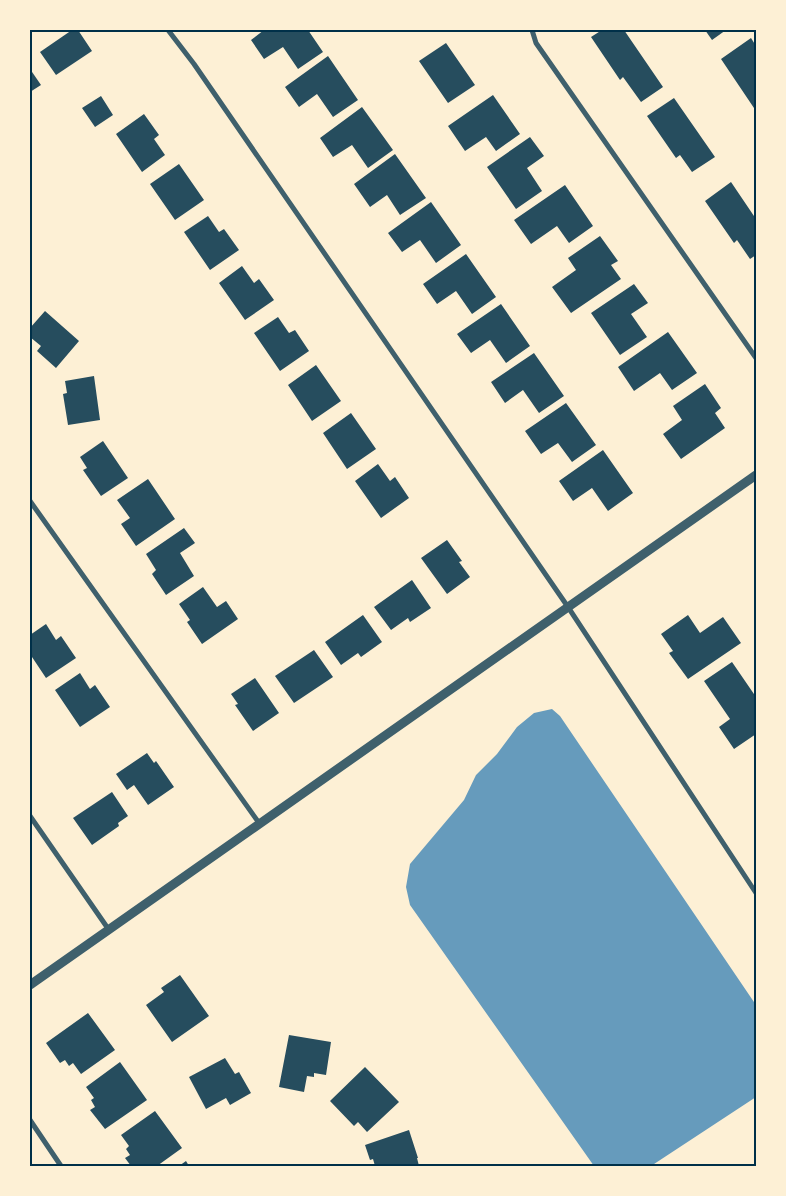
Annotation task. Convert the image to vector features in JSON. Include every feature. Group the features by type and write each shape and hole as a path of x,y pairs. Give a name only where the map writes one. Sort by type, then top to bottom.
{"street":[{"path":"168,30 568,607 756,893"},
{"path":"532,30 536,43 756,358"},
{"path":"30,984 756,475"},
{"path":"30,501 259,824"},
{"path":"30,816 108,930"},
{"path":"30,1120 61,1166"}],"water":[{"path":"552,709 560,716 756,1005 756,1097 651,1166 594,1166 410,905 406,887 410,864 464,800 476,775 497,754 517,727 534,713"}],"building":[{"path":"72,30 78,30 92,51 56,75 40,52"},
{"path":"264,30 308,30 323,52 298,69 283,47 264,59 251,40"},
{"path":"602,30 624,30 663,87 641,102 623,77 620,80 591,37"},
{"path":"705,30 726,30 712,40"},
{"path":"751,38 756,46 756,111 721,59"},
{"path":"446,43 475,85 448,103 419,61"},
{"path":"328,56 358,100 333,117 317,94 299,107 285,87"},
{"path":"30,69 41,85 30,92"},
{"path":"493,95 520,134 496,151 486,137 465,151 448,126"},
{"path":"101,96 113,115 95,127 82,108"},
{"path":"674,98 715,157 692,172 680,155 676,158 647,116"},
{"path":"362,107 393,150 368,168 352,145 333,157 320,138"},
{"path":"144,114 159,135 154,139 165,155 142,172 116,134"},
{"path":"530,137 544,156 527,168 542,191 516,209 487,167"},
{"path":"395,154 426,198 400,215 387,195 370,207 354,184"},
{"path":"179,164 204,200 175,220 150,184"},
{"path":"731,182 756,219 756,255 750,259 737,240 734,243 705,201"},
{"path":"565,185 593,226 569,243 557,226 531,244 514,220"},
{"path":"431,202 461,245 436,263 420,240 402,252 388,233"},
{"path":"208,216 219,232 224,229 239,250 210,270 184,232"},
{"path":"600,236 618,261 611,265 621,279 571,313 552,287 576,270 568,258"},
{"path":"466,254 496,297 472,314 456,291 437,304 423,284"},
{"path":"242,266 254,283 259,279 274,300 245,320 219,283"},
{"path":"634,284 648,303 631,314 647,337 620,355 591,313"},
{"path":"501,304 530,346 506,363 490,340 471,353 457,334"},
{"path":"45,311 79,341 56,368 37,351 41,346 30,337 30,328"},
{"path":"278,317 289,333 295,330 309,351 280,371 254,333"},
{"path":"668,332 697,373 672,390 660,373 634,391 618,367"},
{"path":"534,353 564,396 539,413 523,390 505,403 491,382"},
{"path":"316,365 341,401 312,421 288,385"},
{"path":"94,376 100,420 68,425 63,394 67,393 65,381"},
{"path":"705,384 721,408 715,413 725,428 681,459 663,434 682,420 673,406"},
{"path":"566,403 596,445 572,462 558,443 541,454 525,431"},
{"path":"351,413 376,449 347,469 323,433"},
{"path":"103,441 128,478 101,496 83,470 87,468 80,457"},
{"path":"603,450 633,493 608,511 592,488 573,501 559,481"},
{"path":"378,464 390,481 395,477 409,498 381,518 355,481"},
{"path":"148,479 175,519 136,546 121,524 130,518 117,500"},
{"path":"184,528 195,543 180,553 194,576 166,595 152,574 156,570 146,554"},
{"path":"447,540 462,561 459,562 470,577 447,594 421,558"},
{"path":"412,580 431,608 410,622 408,618 391,630 374,607"},
{"path":"203,587 217,607 226,601 238,619 202,644 187,622 190,620 179,604"},
{"path":"363,615 382,642 361,657 358,653 341,665 325,642"},
{"path":"688,615 700,633 723,617 741,643 688,679 669,653 673,651 661,634"},
{"path":"46,624 56,640 61,636 76,658 46,678 30,654 30,635"},
{"path":"314,650 333,677 294,703 275,676"},
{"path":"732,662 756,697 756,734 734,749 719,727 730,719 704,681"},
{"path":"80,673 90,689 95,685 110,707 80,727 55,690"},
{"path":"255,678 279,713 253,731 235,705 238,704 231,694"},
{"path":"147,753 154,763 156,761 174,787 148,805 134,785 127,790 116,774"},
{"path":"112,792 128,816 118,823 119,826 92,845 73,818"},
{"path":"180,975 209,1016 172,1042 146,1005 164,992 161,988"},
{"path":"88,1013 115,1050 81,1074 73,1063 69,1066 65,1060 60,1063 46,1043"},
{"path":"289,1035 331,1042 326,1075 314,1073 314,1077 307,1076 304,1092 279,1087"},
{"path":"225,1058 235,1074 239,1072 251,1093 230,1105 226,1098 206,1109 189,1077"},
{"path":"120,1062 147,1100 105,1129 90,1110 95,1107 91,1100 94,1098 86,1087"},
{"path":"365,1067 399,1102 367,1132 358,1122 354,1126 330,1101"},
{"path":"155,1111 182,1148 157,1166 131,1166 125,1158 130,1155 126,1149 129,1146 121,1135"},
{"path":"409,1130 419,1166 375,1166 373,1159 370,1160 365,1145"},
{"path":"186,1161 189,1166 179,1166"}]}
